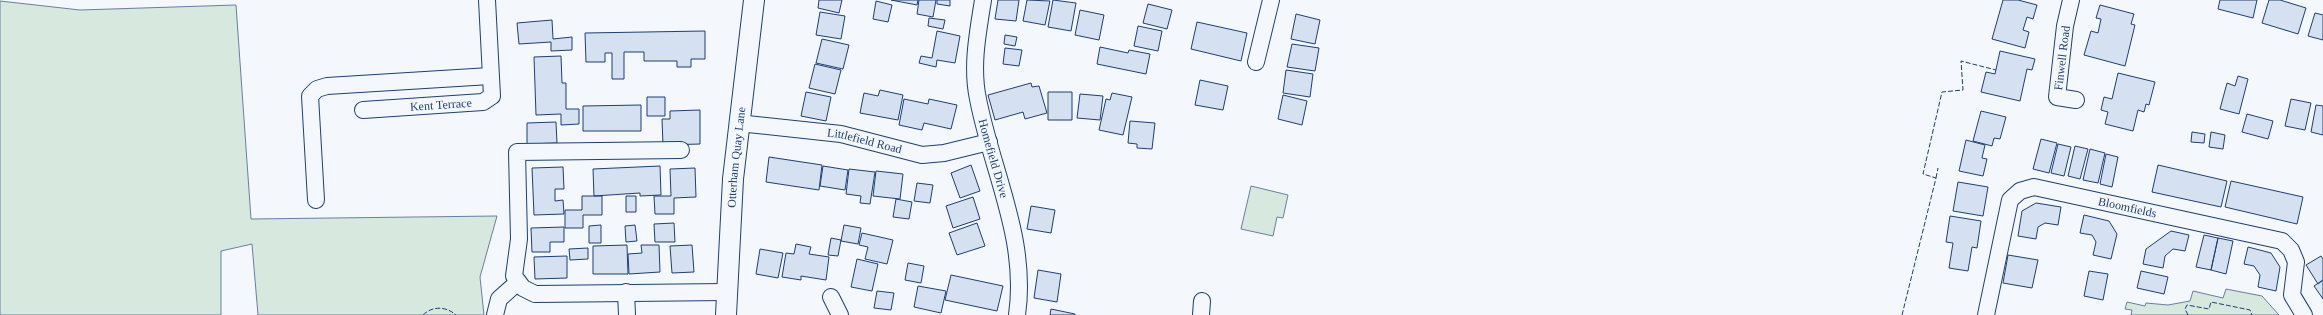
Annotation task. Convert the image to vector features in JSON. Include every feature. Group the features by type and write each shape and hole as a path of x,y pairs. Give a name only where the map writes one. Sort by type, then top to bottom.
{"street":[{"name":"Kent Terrace","path":"363,110 483,102 492,96 487,0"},
{"name":"Otterham Quay Lane","path":"726,315 726,292 738,123 754,0"},
{"name":"Homefield Drive","path":"983,0 976,47 975,74 977,98 1015,233 1020,283 1016,315"},
{"path":"1256,62 1268,0"},
{"name":"Finwell Road","path":"2071,0 2065,26 2057,98 2076,100"},
{"path":"316,200 310,96 317,89 335,86 490,76"},
{"name":"Littlefield Road","path":"738,123 781,126 841,134 922,155 944,154 989,142"},
{"path":"682,150 517,152 519,239 514,274 518,282 526,290 535,294 726,292"},
{"name":"Bloomfields","path":"1986,315 2010,200 2020,191 2034,187 2282,241 2292,250 2296,262 2292,295 2304,315"},
{"path":"495,315 499,299 518,282"},
{"path":"626,292 627,315"},
{"path":"831,297 840,315"}],"shaded area":[{"path":"0,1 80,10 236,5 251,219 497,216 480,277 484,315 258,315 252,244 221,251 221,315 0,315"},
{"path":"1251,186 1288,195 1283,218 1277,217 1273,236 1241,229"},
{"path":"2226,289 2262,296 2279,315 2131,315 2132,310 2125,309 2127,302 2145,306 2146,303 2168,305 2190,301 2193,291 2223,298"}],"building":[{"path":"819,0 842,0 839,13 818,8"},
{"path":"891,0 918,0 917,5"},
{"path":"919,0 936,0 933,17 917,14"},
{"path":"937,0 950,0 950,6 937,4"},
{"path":"998,0 1019,0 1016,21 995,19"},
{"path":"1027,0 1050,1 1045,25 1023,21"},
{"path":"1053,0 1076,3 1071,31 1048,27"},
{"path":"2003,0 2018,0 2037,5 2033,19 2027,17 2023,30 2029,32 2025,48 1992,39"},
{"path":"2220,0 2257,0 2253,18 2218,9"},
{"path":"2269,0 2280,0 2306,8 2298,34 2262,23"},
{"path":"876,1 892,5 888,22 873,19"},
{"path":"1148,4 1172,10 1167,29 1143,23"},
{"path":"2100,5 2134,14 2131,24 2135,25 2125,66 2084,55 2091,31 2098,33 2101,19 2096,18"},
{"path":"1080,10 1104,15 1099,40 1075,35"},
{"path":"820,12 845,16 841,39 816,35"},
{"path":"2315,13 2323,15 2323,40 2308,36"},
{"path":"1296,14 1320,20 1315,44 1291,39"},
{"path":"929,18 945,20 943,29 928,26"},
{"path":"552,20 553,39 572,37 572,50 551,51 551,42 519,44 517,23"},
{"path":"1197,22 1247,33 1241,61 1191,49"},
{"path":"1138,26 1162,31 1158,51 1134,46"},
{"path":"705,31 705,59 691,59 691,67 677,67 677,61 644,61 644,52 624,52 624,79 612,79 612,53 605,53 605,62 586,62 585,33"},
{"path":"937,31 960,36 955,63 937,60 936,67 919,63 921,56 932,58"},
{"path":"1005,35 1017,37 1015,46 1004,44"},
{"path":"822,39 849,45 843,69 816,63"},
{"path":"1292,44 1319,48 1315,71 1287,67"},
{"path":"1100,47 1128,53 1129,50 1150,54 1146,74 1097,64"},
{"path":"1005,48 1022,50 1019,66 1003,64"},
{"path":"2000,51 2035,59 2032,70 2027,69 2020,101 1981,92 1986,72 1995,74"},
{"path":"561,56 562,83 566,83 566,109 579,109 579,124 561,125 561,114 536,115 534,57"},
{"path":"815,64 841,70 835,94 809,88"},
{"path":"1286,70 1313,74 1310,97 1283,93"},
{"path":"2118,73 2155,82 2149,105 2146,104 2144,112 2138,110 2133,131 2105,124 2108,112 2101,110 2104,97 2112,99"},
{"path":"2238,76 2248,79 2239,114 2220,109 2227,83 2235,86"},
{"path":"1200,80 1228,86 1223,110 1195,105"},
{"path":"1031,83 1032,87 1039,86 1047,113 1025,119 1023,112 995,120 988,95"},
{"path":"880,90 903,95 898,120 860,113 864,93 878,96"},
{"path":"806,92 831,97 826,121 801,116"},
{"path":"1048,92 1072,92 1072,120 1048,120"},
{"path":"1112,93 1132,97 1123,135 1099,130 1106,99 1110,100"},
{"path":"1080,94 1103,96 1100,120 1077,118"},
{"path":"1283,95 1307,101 1302,125 1278,119"},
{"path":"647,97 665,97 665,116 647,116"},
{"path":"904,99 928,104 929,99 957,105 951,129 924,123 922,130 899,125"},
{"path":"2291,99 2311,103 2305,130 2285,126"},
{"path":"641,105 641,131 583,131 583,106"},
{"path":"2316,105 2323,106 2323,135 2311,132"},
{"path":"700,110 700,144 663,145 662,119 670,119 670,111"},
{"path":"1981,111 2006,117 2000,139 1994,138 1992,146 1973,141"},
{"path":"2247,114 2273,121 2268,139 2242,132"},
{"path":"1130,121 1155,123 1152,149 1137,148 1137,144 1128,143"},
{"path":"556,122 557,143 527,144 527,123"},
{"path":"2192,132 2205,134 2204,143 2191,142"},
{"path":"2211,132 2225,135 2223,149 2209,147"},
{"path":"2041,139 2057,143 2049,173 2033,169"},
{"path":"1966,140 1985,145 1982,158 1987,159 1983,176 1959,171"},
{"path":"2058,144 2071,147 2064,176 2051,173"},
{"path":"2075,146 2088,149 2080,179 2068,176"},
{"path":"2090,149 2105,153 2098,183 2083,180"},
{"path":"2106,154 2118,157 2112,187 2100,184"},
{"path":"769,157 822,165 819,190 766,182"},
{"path":"971,165 980,191 960,198 951,173"},
{"path":"2158,165 2227,181 2221,207 2152,192"},
{"path":"660,166 661,195 640,196 640,193 594,196 593,169"},
{"path":"823,166 848,170 845,190 820,186"},
{"path":"563,167 564,189 555,189 555,201 563,200 564,214 534,215 532,168"},
{"path":"695,168 696,197 674,198 674,214 655,214 654,196 671,196 670,169"},
{"path":"849,169 875,172 870,204 860,203 861,196 846,194"},
{"path":"876,171 903,174 900,199 873,196"},
{"path":"2231,181 2303,197 2297,224 2225,207"},
{"path":"1958,182 1988,187 1983,216 1953,211"},
{"path":"917,183 933,185 930,203 914,201"},
{"path":"582,196 602,196 602,215 583,215 583,228 565,228 565,210 582,210"},
{"path":"626,196 636,196 636,212 626,212"},
{"path":"973,197 980,219 953,228 946,206"},
{"path":"896,199 912,202 909,219 893,217"},
{"path":"2036,203 2061,207 2058,225 2045,223 2038,227 2036,239 2018,236 2022,211"},
{"path":"1031,206 1055,210 1051,233 1027,229"},
{"path":"2084,215 2109,221 2117,234 2111,259 2093,255 2096,242 2092,235 2080,233"},
{"path":"1950,216 1981,221 1977,248 1972,247 1968,271 1949,268 1953,243 1946,242"},
{"path":"674,223 675,242 655,242 654,224"},
{"path":"977,223 985,246 957,255 949,233"},
{"path":"601,225 601,243 589,243 589,226"},
{"path":"635,225 637,241 626,242 625,226"},
{"path":"844,225 861,228 858,244 841,241"},
{"path":"564,227 564,242 550,242 550,252 532,252 531,228"},
{"path":"2171,231 2189,235 2185,251 2173,249 2165,256 2163,268 2143,264 2146,249"},
{"path":"862,233 893,240 887,264 865,259 868,247 859,245"},
{"path":"2204,235 2218,238 2211,270 2196,267"},
{"path":"831,238 841,240 838,256 828,255"},
{"path":"2218,238 2233,241 2226,274 2211,270"},
{"path":"796,244 811,247 809,254 829,257 826,280 801,276 801,280 782,277 786,253 794,254"},
{"path":"627,245 628,274 593,274 593,246"},
{"path":"641,245 659,245 660,272 629,274 628,254 642,253"},
{"path":"692,245 694,272 672,273 670,246"},
{"path":"2248,247 2271,253 2280,267 2276,291 2258,287 2260,275 2254,266 2244,264"},
{"path":"588,248 588,259 570,260 569,249"},
{"path":"760,249 783,253 778,278 756,274"},
{"path":"2008,255 2038,260 2032,288 2003,283"},
{"path":"567,256 567,278 535,279 534,257"},
{"path":"2321,256 2323,259 2323,280 2318,284 2306,265"},
{"path":"857,259 878,264 872,291 851,287"},
{"path":"908,263 924,266 921,283 905,280"},
{"path":"1038,270 1061,274 1057,302 1034,298"},
{"path":"2089,271 2108,274 2103,300 2084,296"},
{"path":"2141,271 2168,277 2164,294 2137,288"},
{"path":"951,275 1003,286 997,311 945,300"},
{"path":"2323,280 2323,299 2314,286"},
{"path":"918,286 946,291 941,313 914,307"},
{"path":"877,291 894,293 891,310 874,308"},
{"path":"1051,309 1075,314 1075,315 1050,315"}],"fence":[{"path":"1902,315 1936,178 1923,174 1942,92 1963,90 1961,61 1996,70"},
{"path":"1936,178 1938,168"},
{"path":"2188,315 2185,309 2187,305 2209,309 2211,302 2250,310 2252,315"},
{"path":"423,315 431,310 439,308 448,310 456,315"}]}
